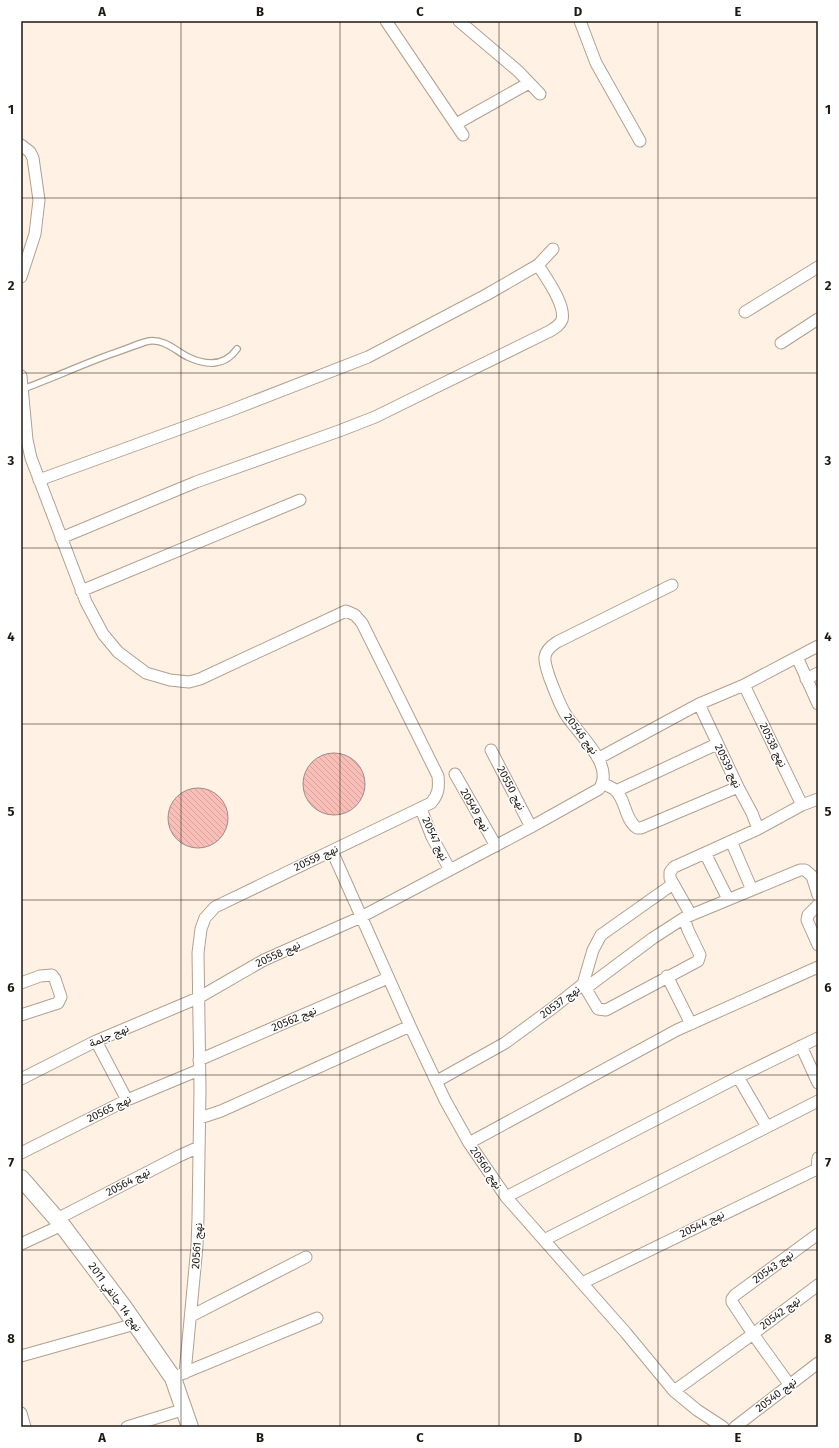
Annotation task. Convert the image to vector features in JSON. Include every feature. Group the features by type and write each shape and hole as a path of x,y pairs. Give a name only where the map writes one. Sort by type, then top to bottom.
{"street":[{"path":"386,21 463,135"},
{"path":"459,21 518,72 540,94"},
{"path":"580,21 599,70 640,141"},
{"path":"456,124 529,83"},
{"path":"21,277 26,248 35,234 39,200 33,158 24,151"},
{"path":"39,480 368,357 486,295 538,265 553,248"},
{"path":"61,538 196,482 340,431 375,417 550,331 559,325 562,320 561,305 538,265"},
{"path":"745,312 818,267"},
{"path":"781,343 818,320"},
{"path":"21,376 27,440 31,458 81,591 300,500"},
{"name":"نهج 20546","path":"603,784 599,758 560,705 545,664 544,654 549,647 557,642 672,585"},
{"name":"نهج 20559","path":"81,591 103,634 118,652 146,673 170,680 189,682 200,679 336,614 346,611 355,615 362,623 438,776 438,791 436,798 431,803 215,907 204,918"},
{"path":"599,758 699,704 744,685 818,646"},
{"path":"797,657 817,702"},
{"path":"806,679 818,674"},
{"name":"نهج 20538","path":"744,685 802,805"},
{"name":"نهج 20539","path":"699,704 738,787 752,813 762,826"},
{"path":"616,791 717,744"},
{"name":"نهج 20550","path":"491,750 531,827"},
{"name":"نهج 20549","path":"455,774 496,846"},
{"path":"361,917 531,827 599,789 603,784 616,791 631,822 637,828 641,828 738,787"},
{"path":"818,799 802,805 762,826 674,867 670,875 688,916 688,930 700,955 699,959 606,1010 598,1009 584,986 653,938 688,916 800,870 805,870 812,876 818,895"},
{"name":"نهج 20547","path":"421,809 432,837 450,870"},
{"path":"731,841 752,890"},
{"name":"نهج 20560","path":"332,851 388,978 406,1028 437,1081 445,1100 469,1143 506,1197 674,1391 697,1410 723,1427"},
{"path":"705,853 728,899"},
{"name":"نهج 20537","path":"437,1081 505,1043 584,986 593,950 601,935 673,884"},
{"path":"818,905 811,912 807,920 818,945"},
{"name":"نهج 20558","path":"198,998 264,960 361,917"},
{"name":"نهج 20561","path":"179,1375 191,1316 197,1246 200,1118 198,953 204,918"},
{"path":"469,1143 691,1024 818,967"},
{"path":"21,983 40,976 52,975 55,979 61,997 58,1003 21,1016"},
{"path":"667,976 691,1024"},
{"name":"نهج 20562","path":"199,1065 388,978"},
{"name":"نهج جلمة","path":"21,1079 96,1041 198,998"},
{"path":"200,1118 222,1111 406,1028"},
{"path":"506,1197 738,1077 818,1038"},
{"path":"96,1041 127,1100"},
{"path":"801,1046 818,1083"},
{"name":"نهج 20565","path":"21,1154 199,1065"},
{"path":"738,1077 767,1127"},
{"path":"544,1240 818,1101"},
{"name":"نهج 20564","path":"21,1244 179,1156 199,1147"},
{"name":"نهج 20544","path":"582,1283 817,1164"},
{"name":"نهج 14 جانفي 2011","path":"21,1178 60,1222 135,1324 179,1375 190,1427"},
{"name":"نهج 20543","path":"753,1334 732,1302 732,1299 735,1295 818,1234"},
{"path":"191,1316 306,1257"},
{"name":"نهج 20542","path":"789,1384 753,1334 818,1285"},
{"path":"179,1375 316,1318"},
{"path":"21,1356 135,1324"},
{"path":"674,1391 753,1334"},
{"name":"نهج 20540","path":"735,1427 818,1363"},
{"path":"127,1427 185,1409"},
{"path":"21,1413 25,1427"}],"lane":[{"path":"23,389 51,379 102,357 149,341 166,344 177,349 189,358 211,363 221,362 232,357 237,349"}],"building":[{"path":"334,753 346,755 356,762 363,772 365,784 363,796 356,806 346,813 334,815 322,813 312,806 305,796 303,784 305,772 312,762 322,755"},
{"path":"192,788 204,788 215,793 223,801 228,812 226,830 215,843 204,848 192,848 181,843 173,835 168,824 168,812 173,801 181,793"}]}
